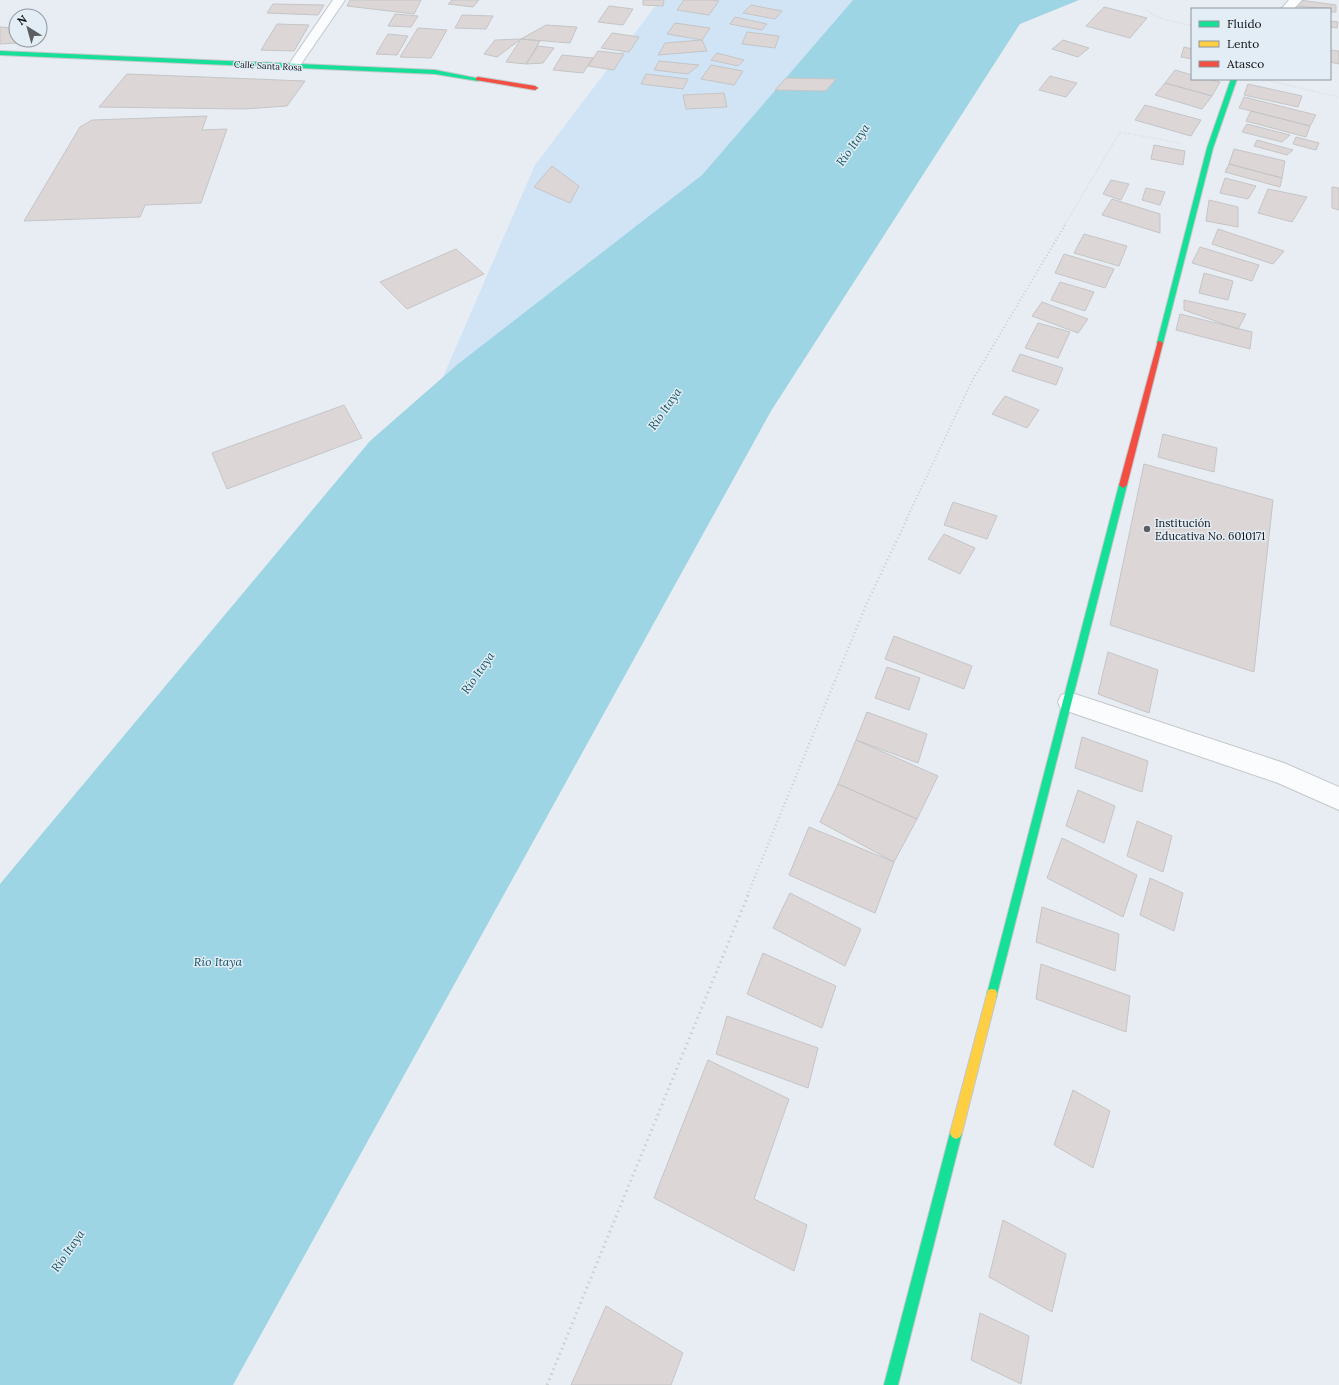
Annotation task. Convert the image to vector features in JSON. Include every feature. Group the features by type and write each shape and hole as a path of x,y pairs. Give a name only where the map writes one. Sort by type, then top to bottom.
{"street":[{"path":"293,67 339,0"},
{"path":"1288,8 1296,0"},
{"name":"Calle Santa Rosa","path":"0,52 293,67 435,72 535,88"},
{"path":"891,1385 1210,148 1234,80"},
{"path":"1068,702 1284,774 1339,799"}],"path":[{"path":"1147,11 1160,18 1191,26"},
{"path":"1265,80 1339,97"},
{"path":"547,1385 866,605 972,381 1120,132 1210,148"}],"shaded area":[{"path":"660,0 853,0 702,175 443,377 535,165"}],"water":[{"name":"Río Itaya","path":"853,0 1079,0 1020,24 771,411 233,1385 0,1385 0,884 370,441 458,364 702,175"}],"building":[{"path":"350,0 421,0 414,14 347,6"},
{"path":"452,0 479,0 473,7 448,4"},
{"path":"643,0 664,0 663,6 643,5"},
{"path":"684,0 719,1 709,15 677,10"},
{"path":"1300,0 1336,5 1336,12 1331,12 1331,8 1297,6"},
{"path":"273,4 324,5 318,15 267,13"},
{"path":"751,5 782,11 775,19 743,13"},
{"path":"609,6 633,9 623,25 598,22"},
{"path":"1104,7 1147,18 1130,38 1086,26"},
{"path":"395,14 418,16 411,27 388,26"},
{"path":"462,15 493,16 486,29 455,28"},
{"path":"735,17 767,24 762,30 730,24"},
{"path":"1331,21 1338,22 1337,28 1331,27"},
{"path":"675,23 710,28 702,40 667,34"},
{"path":"277,24 309,25 294,51 261,50"},
{"path":"546,25 577,27 570,43 521,39"},
{"path":"0,27 8,28 8,44 0,44"},
{"path":"418,28 447,30 431,58 400,57"},
{"path":"747,32 779,36 775,48 742,44"},
{"path":"612,33 639,37 629,52 601,48"},
{"path":"388,34 408,36 397,55 376,54"},
{"path":"521,39 540,41 526,64 506,62"},
{"path":"521,39 497,57 484,54 495,40"},
{"path":"702,40 707,51 658,55 665,43"},
{"path":"1063,40 1089,48 1078,57 1052,49"},
{"path":"538,46 554,48 543,63 526,64"},
{"path":"1184,47 1191,49 1191,59 1181,57"},
{"path":"1331,50 1339,51 1339,64 1331,62"},
{"path":"598,51 624,54 614,70 588,66"},
{"path":"717,53 744,60 738,66 711,60"},
{"path":"562,55 593,58 583,73 553,70"},
{"path":"659,61 699,65 688,74 654,70"},
{"path":"711,65 743,71 734,85 701,79"},
{"path":"1175,70 1191,75 1191,80 1212,80 1220,82 1212,96 1165,83"},
{"path":"127,74 305,81 287,106 244,109 99,107"},
{"path":"646,74 688,79 683,89 641,84"},
{"path":"1050,76 1077,83 1066,97 1039,90"},
{"path":"786,78 836,79 826,91 775,90"},
{"path":"1165,83 1212,96 1202,109 1155,95"},
{"path":"1248,84 1302,96 1298,107 1244,95"},
{"path":"724,93 727,107 686,109 683,95"},
{"path":"1244,97 1316,115 1310,126 1239,108"},
{"path":"1145,105 1201,120 1191,136 1135,120"},
{"path":"1251,111 1310,126 1306,137 1246,121"},
{"path":"207,116 202,130 227,129 201,203 145,205 140,217 24,221 80,127 92,120"},
{"path":"1247,124 1290,135 1282,142 1242,132"},
{"path":"1296,137 1319,143 1316,150 1293,144"},
{"path":"1257,140 1293,150 1287,155 1254,146"},
{"path":"1154,145 1185,151 1183,165 1151,159"},
{"path":"1234,149 1285,161 1282,178 1229,164"},
{"path":"1229,164 1282,178 1280,187 1225,172"},
{"path":"552,166 579,186 570,203 534,187"},
{"path":"1225,178 1256,186 1248,199 1220,193"},
{"path":"1111,180 1129,184 1121,200 1103,194"},
{"path":"1332,187 1339,188 1339,210 1332,208"},
{"path":"1146,188 1165,192 1160,205 1142,200"},
{"path":"1268,189 1307,197 1292,222 1258,213"},
{"path":"1112,199 1160,214 1160,233 1102,215"},
{"path":"1209,200 1238,207 1238,227 1206,221"},
{"path":"1218,229 1284,251 1273,264 1212,244"},
{"path":"1084,234 1127,246 1119,266 1074,253"},
{"path":"1200,247 1259,265 1252,281 1192,263"},
{"path":"456,249 484,274 407,309 380,282"},
{"path":"1064,254 1114,269 1105,288 1055,273"},
{"path":"1204,273 1233,281 1228,300 1199,293"},
{"path":"1060,282 1094,292 1085,311 1051,300"},
{"path":"1184,300 1246,314 1238,329 1184,310"},
{"path":"1042,302 1088,319 1078,333 1032,316"},
{"path":"1180,314 1252,332 1250,349 1176,330"},
{"path":"1038,323 1070,332 1058,358 1025,348"},
{"path":"1020,354 1063,368 1056,385 1012,371"},
{"path":"1005,396 1039,410 1027,428 992,414"},
{"path":"344,405 362,438 227,489 212,453"},
{"path":"1163,434 1217,448 1214,472 1158,457"},
{"path":"1144,464 1273,500 1254,672 1110,625"},
{"path":"953,502 997,516 987,539 944,525"},
{"path":"944,534 975,548 960,574 928,559"},
{"path":"894,636 972,666 964,689 885,659"},
{"path":"1108,652 1158,670 1149,713 1098,694"},
{"path":"887,667 920,678 909,710 875,698"},
{"path":"867,712 927,734 918,763 856,740"},
{"path":"1082,737 1148,761 1142,792 1075,768"},
{"path":"856,740 938,776 917,819 838,784"},
{"path":"838,784 917,819 894,862 820,822"},
{"path":"1078,790 1115,806 1104,843 1066,826"},
{"path":"1137,821 1172,836 1163,872 1127,856"},
{"path":"809,827 894,862 875,913 789,875"},
{"path":"1062,838 1137,875 1123,917 1047,878"},
{"path":"1150,878 1183,893 1174,931 1140,915"},
{"path":"790,893 861,929 845,966 773,928"},
{"path":"1042,907 1119,934 1115,971 1036,942"},
{"path":"763,953 836,986 822,1028 747,994"},
{"path":"1041,964 1130,996 1126,1032 1036,999"},
{"path":"727,1016 818,1048 808,1088 716,1054"},
{"path":"708,1060 789,1099 754,1199 807,1225 794,1271 654,1198"},
{"path":"1073,1090 1110,1111 1093,1168 1054,1145"},
{"path":"1003,1220 1066,1254 1052,1312 989,1277"},
{"path":"606,1306 683,1353 671,1385 571,1385"},
{"path":"980,1313 1029,1336 1021,1384 971,1360"}],"traffic: fast":[{"path":"0,53 435,72 478,79"},
{"path":"1160,343 1210,148 1234,80"},
{"path":"992,994 1123,485"},
{"path":"891,1385 956,1133"}],"traffic: slow":[{"path":"956,1133 992,994"}],"traffic: jam":[{"path":"478,79 535,88"},
{"path":"1123,485 1160,343"}],"place":[{"name":"Institución Educativa No. 6010171","path":"1147,529"}]}
